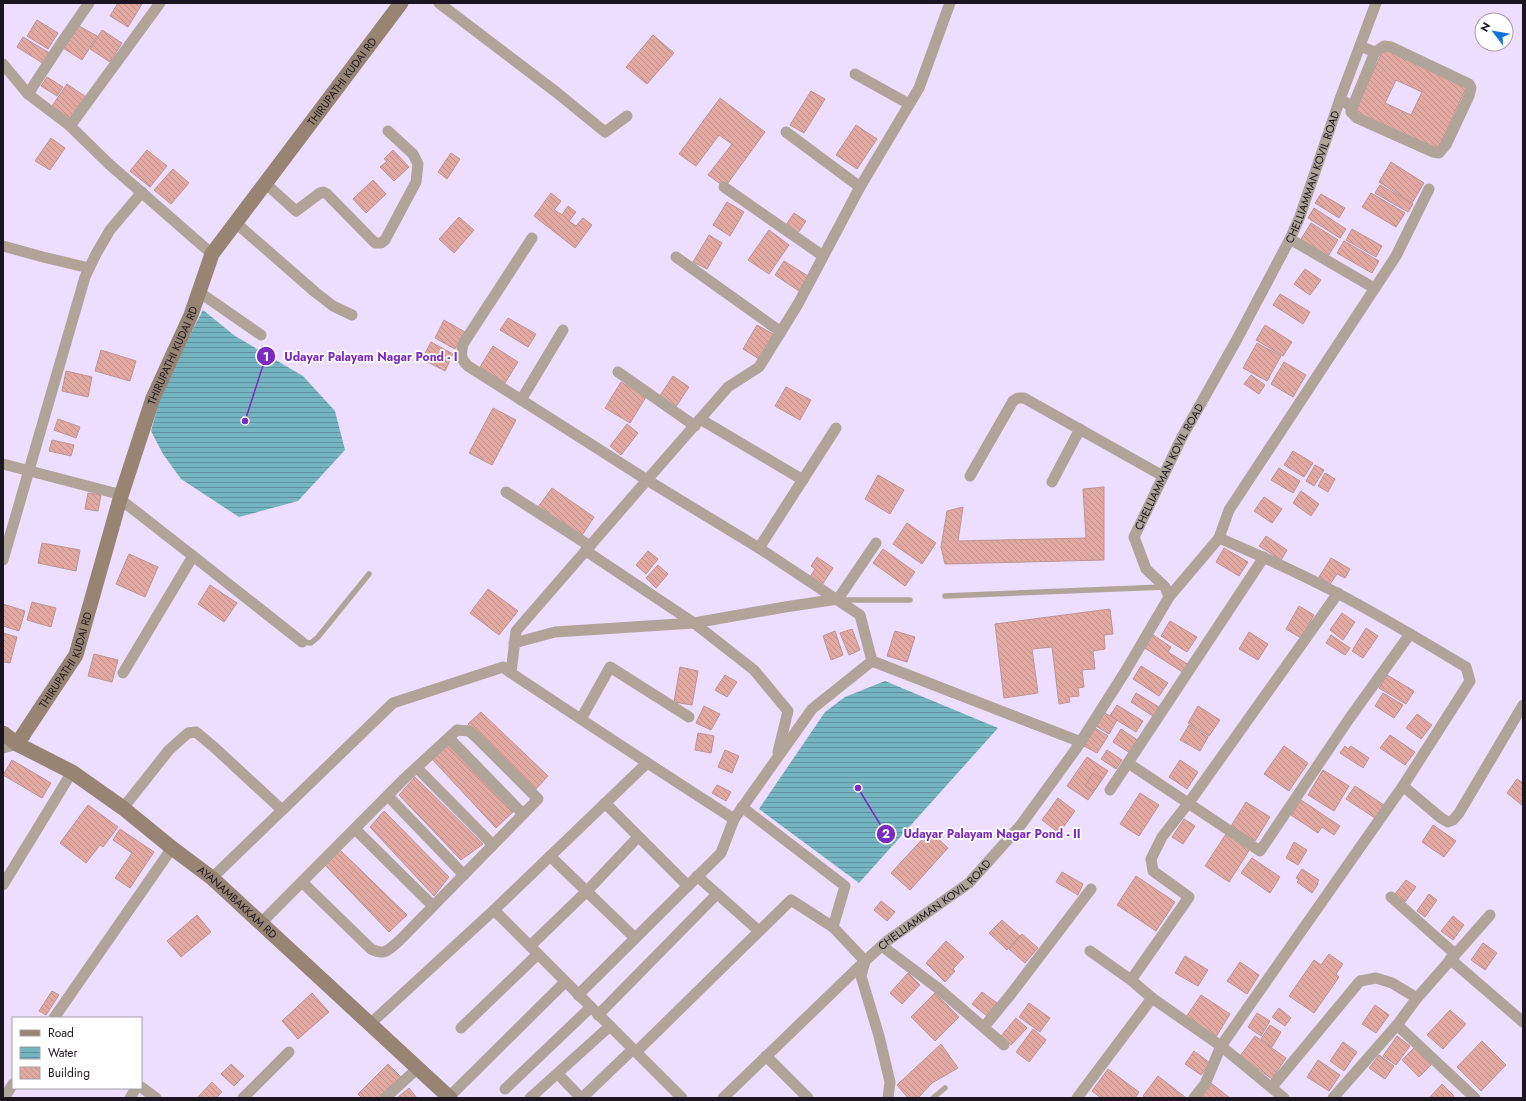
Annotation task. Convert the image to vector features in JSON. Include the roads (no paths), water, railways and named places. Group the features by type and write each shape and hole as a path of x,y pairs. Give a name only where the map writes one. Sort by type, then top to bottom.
{"street":[{"path":"28,94 89,3"},
{"path":"70,126 160,3"},
{"name":"THIRUPATHI KUDAI RD","path":"10,746 76,655 121,497 153,398 191,315 212,254 400,3"},
{"path":"439,3 556,92 605,132 627,116"},
{"path":"511,673 516,631 728,387 759,367 798,304 860,187 919,88 950,3"},
{"name":"CHELLIAMMAN KOVIL ROAD","path":"723,1098 882,946 969,883 1020,826 1081,742 1125,672 1167,592 1146,569 1134,537 1182,437 1236,341 1290,239 1299,219 1340,99 1376,3"},
{"path":"1360,46 1375,52"},
{"path":"1384,46 1391,47 1469,84 1471,88 1469,96 1446,145 1439,153 1433,152 1357,118 1351,112 1375,52 1384,46"},
{"path":"3,64 28,94 70,126 108,164 212,254"},
{"path":"855,74 909,104"},
{"path":"1340,99 1352,108"},
{"path":"265,183 296,211 320,193 323,192 327,194 375,243 381,244 385,240 416,182 418,164 413,154 388,131"},
{"path":"786,132 860,187"},
{"path":"724,187 823,256"},
{"path":"1167,592 1220,538 1229,510 1396,256 1429,190"},
{"path":"3,560 85,277 110,230 142,192"},
{"path":"236,223 315,292 333,306 352,315"},
{"path":"532,238 463,344 461,354 463,361 468,366 647,480 759,548 860,615 872,661"},
{"path":"1290,239 1374,288"},
{"path":"3,246 43,258 89,268"},
{"path":"676,257 781,332"},
{"path":"199,292 261,335"},
{"path":"521,400 563,330"},
{"path":"618,372 698,422 803,480"},
{"path":"970,476 1013,401 1018,398 1024,398 1163,476"},
{"path":"759,548 836,428"},
{"path":"1052,482 1080,429"},
{"path":"3,464 121,497 302,642"},
{"path":"506,492 694,623 754,670 788,711 777,759"},
{"path":"1194,1098 1205,1084 1221,1046 1403,786 1470,681 1466,667 1410,634 1338,594 1264,557 1220,538"},
{"path":"514,643 555,632 694,623 785,607 838,600 876,542"},
{"path":"123,673 193,556"},
{"path":"1110,790 1264,557"},
{"path":"1131,980 1189,897 1153,871 1151,859 1162,838 1189,803 1338,594"},
{"path":"1128,763 1260,850 1349,719 1410,634"},
{"path":"872,661 1081,742"},
{"path":"578,995 721,853 734,819 812,709 872,661"},
{"path":"581,719 610,667 689,717"},
{"path":"212,878 393,703 503,668 734,819"},
{"path":"1403,786 1441,818 1448,822 1453,820 1459,813 1523,705"},
{"path":"261,923 302,882 355,829 388,796 457,730 469,731 538,799 399,941 386,952 380,953 371,949 302,882"},
{"path":"123,808 169,750 188,733 196,732 282,810"},
{"name":"AYANAMBAKKAM RD","path":"3,733 10,746 72,772 123,808 212,878 450,1097"},
{"path":"449,738 523,814"},
{"path":"370,1024 494,910 647,763"},
{"path":"417,768 493,845"},
{"path":"3,885 72,772"},
{"path":"388,796 464,874"},
{"path":"605,803 688,886"},
{"path":"742,808 845,886 833,927"},
{"path":"355,829 433,906"},
{"path":"530,946 587,891 638,837"},
{"path":"55,1017 172,848"},
{"path":"550,856 635,938"},
{"path":"698,876 759,931"},
{"path":"984,1027 1091,889"},
{"path":"505,1089 595,1011 717,894"},
{"path":"1391,897 1523,1022"},
{"path":"558,1074 581,1098 634,1051 791,900 833,927 865,961 861,976 879,1036 890,1082 888,1098"},
{"path":"494,910 682,1098"},
{"path":"1333,1098 1397,1025 1417,998 1490,915"},
{"path":"882,946 939,989 1004,1045"},
{"path":"1090,951 1131,980 1152,998 1221,1046 1284,1098"},
{"path":"461,1028 538,954"},
{"path":"1272,1087 1360,981 1376,978 1392,983 1417,998"},
{"path":"450,1097 565,982"},
{"path":"1077,1098 1152,998"},
{"path":"1397,1025 1475,1098"},
{"path":"530,1098 610,1026"},
{"path":"242,1098 289,1052"},
{"path":"766,1056 808,1098"},
{"path":"385,1098 418,1068"},
{"path":"4,1098 12,1086"},
{"path":"142,1088 156,1098"},
{"path":"130,1098 135,1089"}],"lane":[{"path":"302,642 311,643 318,637 369,574"},
{"path":"945,596 1167,592"},
{"path":"838,600 910,600"},
{"path":"933,1098 945,1088"}],"water":[{"path":"203,310 235,336 303,376 335,411 345,450 298,501 239,517 181,479 163,454 151,431 164,384"},
{"path":"885,681 998,728 859,883 759,809 825,712 845,697"}],"place":[{"name":"Udayar Palayam Nagar Pond - I","path":"245,421"},
{"name":"Udayar Palayam Nagar Pond - II","path":"858,788"}]}
